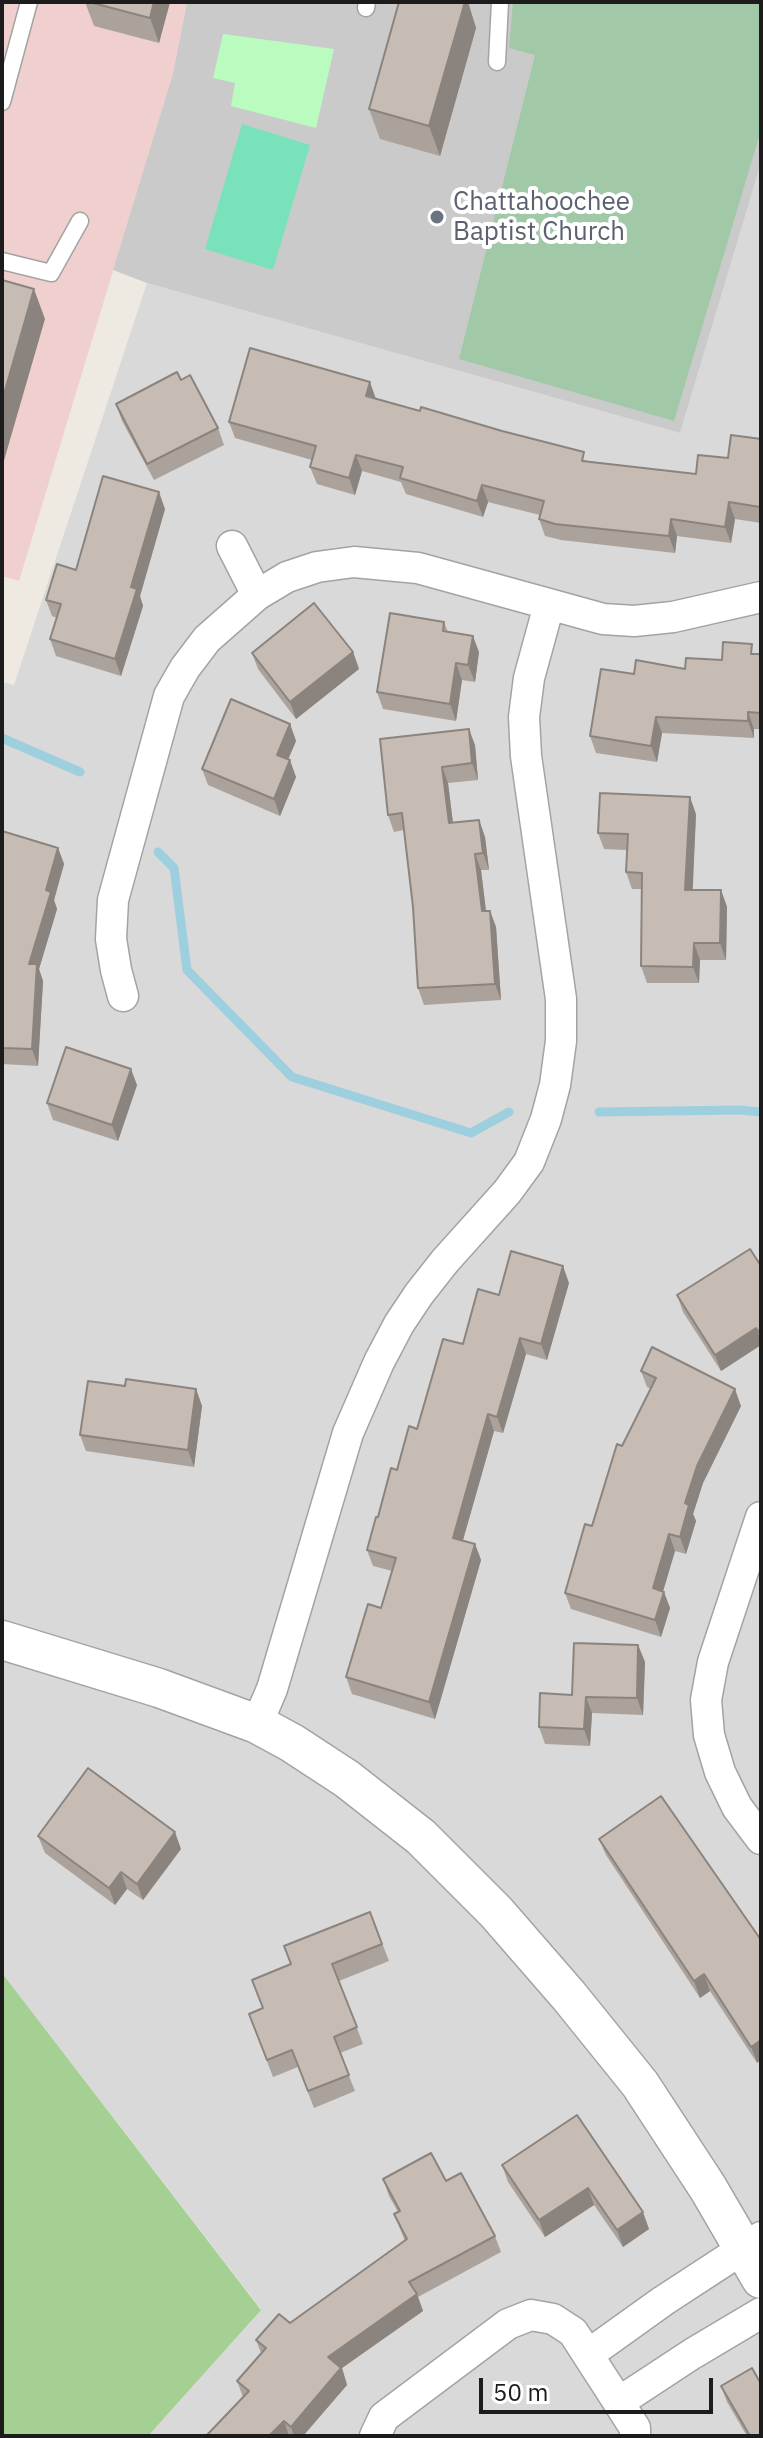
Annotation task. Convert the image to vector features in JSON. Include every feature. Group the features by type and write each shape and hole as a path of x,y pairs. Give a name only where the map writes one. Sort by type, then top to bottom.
{"street":[{"path":"232,546 257,595"},
{"path":"123,996 111,939 113,900 169,696 207,639 257,595 287,577 317,567 354,562 418,568 603,619 634,621 686,615 761,597"},
{"path":"257,1724 272,1689 348,1433 379,1362 419,1294 500,1201 529,1162 555,1085 561,1041 561,999 526,756 524,717 529,678 549,605"},
{"path":"761,1517 713,1662 706,1700 709,1735 720,1772 737,1807 761,1839"},
{"path":"2,1640 159,1688 257,1724 292,1743 347,1779 421,1837 496,1912 569,1996 640,2084 755,2254 589,2354"},
{"path":"619,2402 761,2313"},
{"path":"375,2436 384,2417 508,2324 531,2315 553,2319 573,2332 635,2428 635,2436"}],"lane":[{"path":"2,102 29,2"},
{"path":"497,62 500,2"},
{"path":"2,261 51,273 80,221"}],"shaded area":[{"path":"2,2 187,2 173,73 19,581 2,576"},
{"name":"Chattahoochee Baptist Church","path":"187,2 761,2 761,163 680,433 147,283 113,270 173,73"},
{"path":"761,163 761,2436 148,2436 261,2309 2,1973 2,682 14,685 147,283 680,433"}],"green space":[{"path":"513,2 761,2 761,130 674,421 459,359 535,55 509,48"},
{"path":"223,34 334,49 316,128 231,106 235,83 213,78"},
{"path":"242,124 310,145 273,270 205,249"},
{"path":"2,1973 261,2310 148,2436 2,2436"}],"building":[{"path":"89,2 154,2 150,18"},
{"path":"399,2 465,2 429,126 369,109"},
{"path":"2,280 34,289 2,401"},
{"path":"250,348 370,382 366,396 420,411 421,407 584,452 582,461 696,474 698,455 728,458 731,435 761,439 760,507 729,502 725,527 671,519 669,536 555,524 539,519 544,501 482,485 477,501 400,478 403,467 356,455 349,478 310,467 316,446 229,422"},
{"path":"177,372 181,380 190,375 218,428 147,464 116,404"},
{"path":"103,476 159,492 131,587 137,589 115,659 50,639 61,604 46,600 57,564 76,570"},
{"path":"314,603 353,652 290,702 252,653"},
{"path":"390,613 444,622 443,631 473,636 468,665 456,663 450,704 377,692"},
{"path":"723,642 752,644 751,654 761,654 761,713 748,712 748,721 656,717 651,746 590,736 601,669 634,674 636,660 685,669 686,658 722,660"},
{"path":"231,699 290,724 277,755 290,760 274,799 202,769"},
{"path":"469,729 472,763 442,767 449,823 479,820 483,853 475,854 482,911 490,911 495,984 418,988 402,813 388,815 380,739"},
{"path":"600,793 690,797 685,890 721,890 720,943 694,943 693,967 641,966 642,873 626,872 628,834 598,833"},
{"path":"2,831 58,848 46,890 51,892 29,964 37,964 32,1049 2,1048"},
{"path":"66,1047 131,1069 112,1125 47,1103"},
{"path":"750,1249 761,1266 761,1335 756,1328 715,1355 677,1295"},
{"path":"511,1251 563,1266 541,1344 520,1338 497,1417 488,1414 453,1538 475,1544 429,1702 346,1677 368,1604 381,1608 396,1558 367,1550 391,1468 397,1470 409,1426 417,1429 443,1339 463,1344 478,1289 499,1295"},
{"path":"652,1347 735,1389 697,1466 685,1503 689,1505 680,1537 669,1534 653,1588 664,1592 655,1620 565,1593 585,1524 592,1526 617,1444 622,1446 656,1378 641,1371"},
{"path":"126,1379 196,1389 188,1450 80,1435 88,1381 125,1386"},
{"path":"574,1643 638,1645 637,1698 586,1697 584,1729 539,1727 540,1693 572,1695"},
{"path":"88,1768 175,1832 137,1884 121,1872 109,1888 38,1836"},
{"path":"661,1796 761,1940 761,2040 751,2047 704,1974 694,1981 599,1839"},
{"path":"370,1912 382,1944 332,1964 357,2027 334,2037 349,2075 308,2091 292,2050 267,2060 249,2014 263,2008 252,1980 291,1964 284,1946"},
{"path":"577,2115 643,2212 617,2230 588,2188 539,2220 502,2165"},
{"path":"431,2153 446,2181 461,2173 495,2236 409,2282 417,2294 328,2357 341,2368 291,2427 284,2421 269,2436 206,2436 249,2391 237,2381 266,2348 256,2340 279,2314 290,2323 407,2239 394,2214 400,2211 383,2179"},
{"path":"752,2368 761,2384 761,2436 750,2436 721,2386"}],"waterway":[{"path":"2,738 80,772"},
{"path":"158,852 174,868 187,970 292,1077 471,1133 509,1112"},
{"path":"599,1112 761,1112"}],"place":[{"name":"Chattahoochee Baptist Church","path":"437,217"}]}
